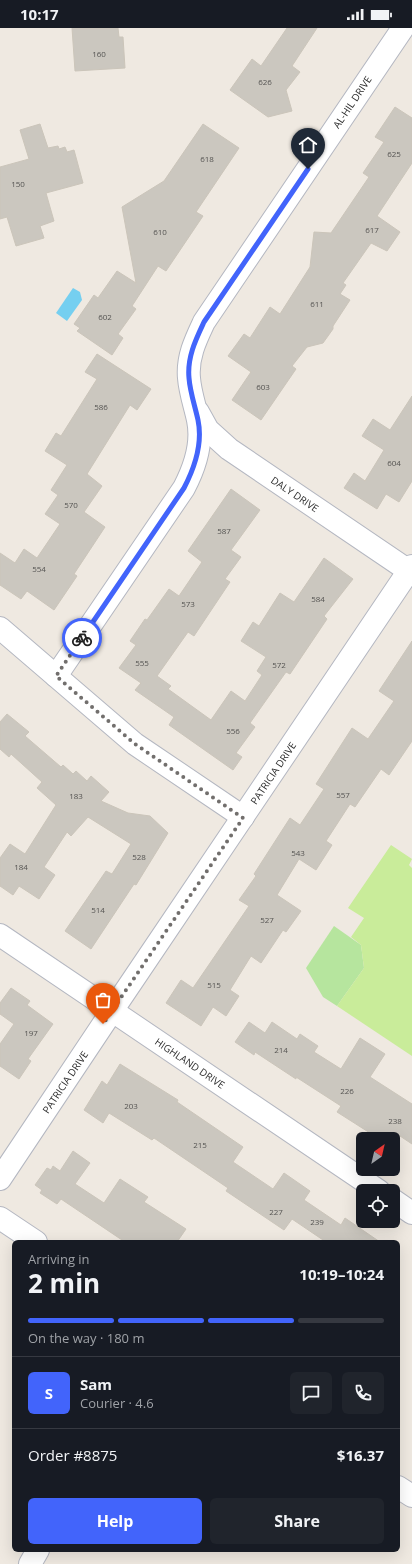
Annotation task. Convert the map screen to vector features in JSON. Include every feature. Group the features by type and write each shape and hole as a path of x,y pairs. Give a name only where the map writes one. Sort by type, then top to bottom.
{"street":[{"name":"AL-HIL DRIVE","path":"56,676 180,494 192,473 200,439 198,421 188,376 192,348 204,322 403,28"},
{"name":"DALY DRIVE","path":"194,405 208,430 229,449 410,569"},
{"name":"PATRICIA DRIVE","path":"0,1179 410,569"},
{"path":"0,628 135,744 243,818"},
{"name":"HIGHLAND DRIVE","path":"0,935 369,1184"},
{"path":"400,1205 412,1213"},
{"path":"0,1218 33,1240"},
{"path":"400,1487 412,1496"},
{"path":"30,1564 37,1552"}],"green space":[{"path":"391,845 412,859 409,865 412,868 412,1056 337,1006 364,968 361,945 351,937 364,918 348,908"},
{"path":"334,926 361,945 364,968 337,1006 323,997 306,968"}],"water":[{"path":"73,288 80,292 82,300 67,321 56,313"}],"building":[{"path":"72,28 118,28 119,37 123,37 125,68 75,71"},
{"path":"287,28 317,28 292,66 300,72 286,90 292,111 268,117 230,90 252,59 261,66"},
{"path":"395,107 412,118 412,163 377,216 400,232 387,251 371,243 343,283 346,285 340,294 350,300 333,326 333,329 323,343 307,347 292,366 296,369 261,420 232,400 251,372 228,356 244,334 250,338 270,307 280,314 310,267 314,232 331,233 369,177 363,173 384,142 375,137"},
{"path":"40,124 48,148 58,146 59,149 65,147 67,152 74,150 83,183 46,193 54,221 40,226 44,238 16,246 7,217 0,219 0,167 29,159 20,130"},
{"path":"203,124 239,148 196,212 203,216 166,271 158,266 132,306 136,309 118,334 123,338 112,355 77,331 80,328 74,324 94,295 98,298 117,271 136,283 122,207 164,181"},
{"path":"97,354 151,389 137,410 130,405 87,474 102,486 84,512 105,527 74,574 77,576 54,610 27,591 21,599 0,585 0,553 15,563 24,549 37,558 60,524 45,514 58,495 51,490 67,465 45,451 56,433 61,436 97,379 85,372"},
{"path":"412,396 412,481 399,502 386,494 377,509 344,488 354,473 365,481 384,450 362,436 373,419 390,430"},
{"path":"231,489 260,510 231,550 241,557 225,579 230,582 194,636 188,632 157,676 171,686 168,689 211,720 231,691 245,701 262,675 257,671 266,657 241,641 253,622 259,626 280,593 294,602 324,558 353,579 324,616 327,619 290,674 286,672 250,723 255,727 236,753 242,757 233,770 169,725 174,717 135,690 141,683 119,668 136,645 130,641 145,619 147,620 169,589 179,596 202,562 188,551"},
{"path":"412,641 412,741 389,775 381,769 355,807 350,804 326,841 332,845 316,870 299,859 277,895 301,911 286,932 283,930 261,963 251,956 230,990 239,996 226,1016 213,1007 201,1026 166,1003 181,980 193,988 249,906 239,900 256,876 254,874 290,818 300,825 324,789 316,784 352,728 368,739 394,701 379,691"},
{"path":"7,714 29,732 25,736 61,767 63,765 73,774 76,771 87,781 91,776 109,792 101,801 128,813 150,816 168,833 136,885 134,884 91,949 65,931 106,871 112,874 131,844 88,817 71,836 67,832 44,867 55,875 39,899 19,886 13,895 0,886 0,858 10,844 25,854 56,805 37,788 42,782 11,754 9,757 0,749 0,722"},
{"path":"11,988 30,1001 27,1005 53,1024 28,1059 31,1061 19,1079 0,1066 0,1044 14,1024 0,1014 0,1003"},
{"path":"249,1022 265,1033 272,1022 297,1039 300,1034 318,1046 314,1052 341,1069 360,1038 385,1054 370,1077 412,1104 412,1144 400,1136 400,1132 368,1132 337,1112 341,1106 255,1052 254,1055 235,1042"},
{"path":"120,1064 178,1100 177,1102 243,1147 233,1162 273,1189 284,1173 310,1191 304,1200 341,1225 345,1218 356,1226 356,1228 360,1228 377,1240 323,1240 292,1219 284,1230 226,1191 228,1188 154,1138 152,1140 109,1113 103,1123 84,1110 102,1081 107,1085"},
{"path":"73,1151 90,1163 75,1184 104,1203 120,1179 148,1197 144,1202 186,1229 178,1240 122,1240 61,1199 57,1204 40,1193 42,1190 35,1185 47,1168 51,1170 53,1166 60,1171"}],"way so far":[{"path":"82,638 56,676 135,744 243,818 103,1024"}],"route":[{"path":"82,638 184,488 192,473 200,439 198,421 188,376 192,348 204,322 308,169"}]}
